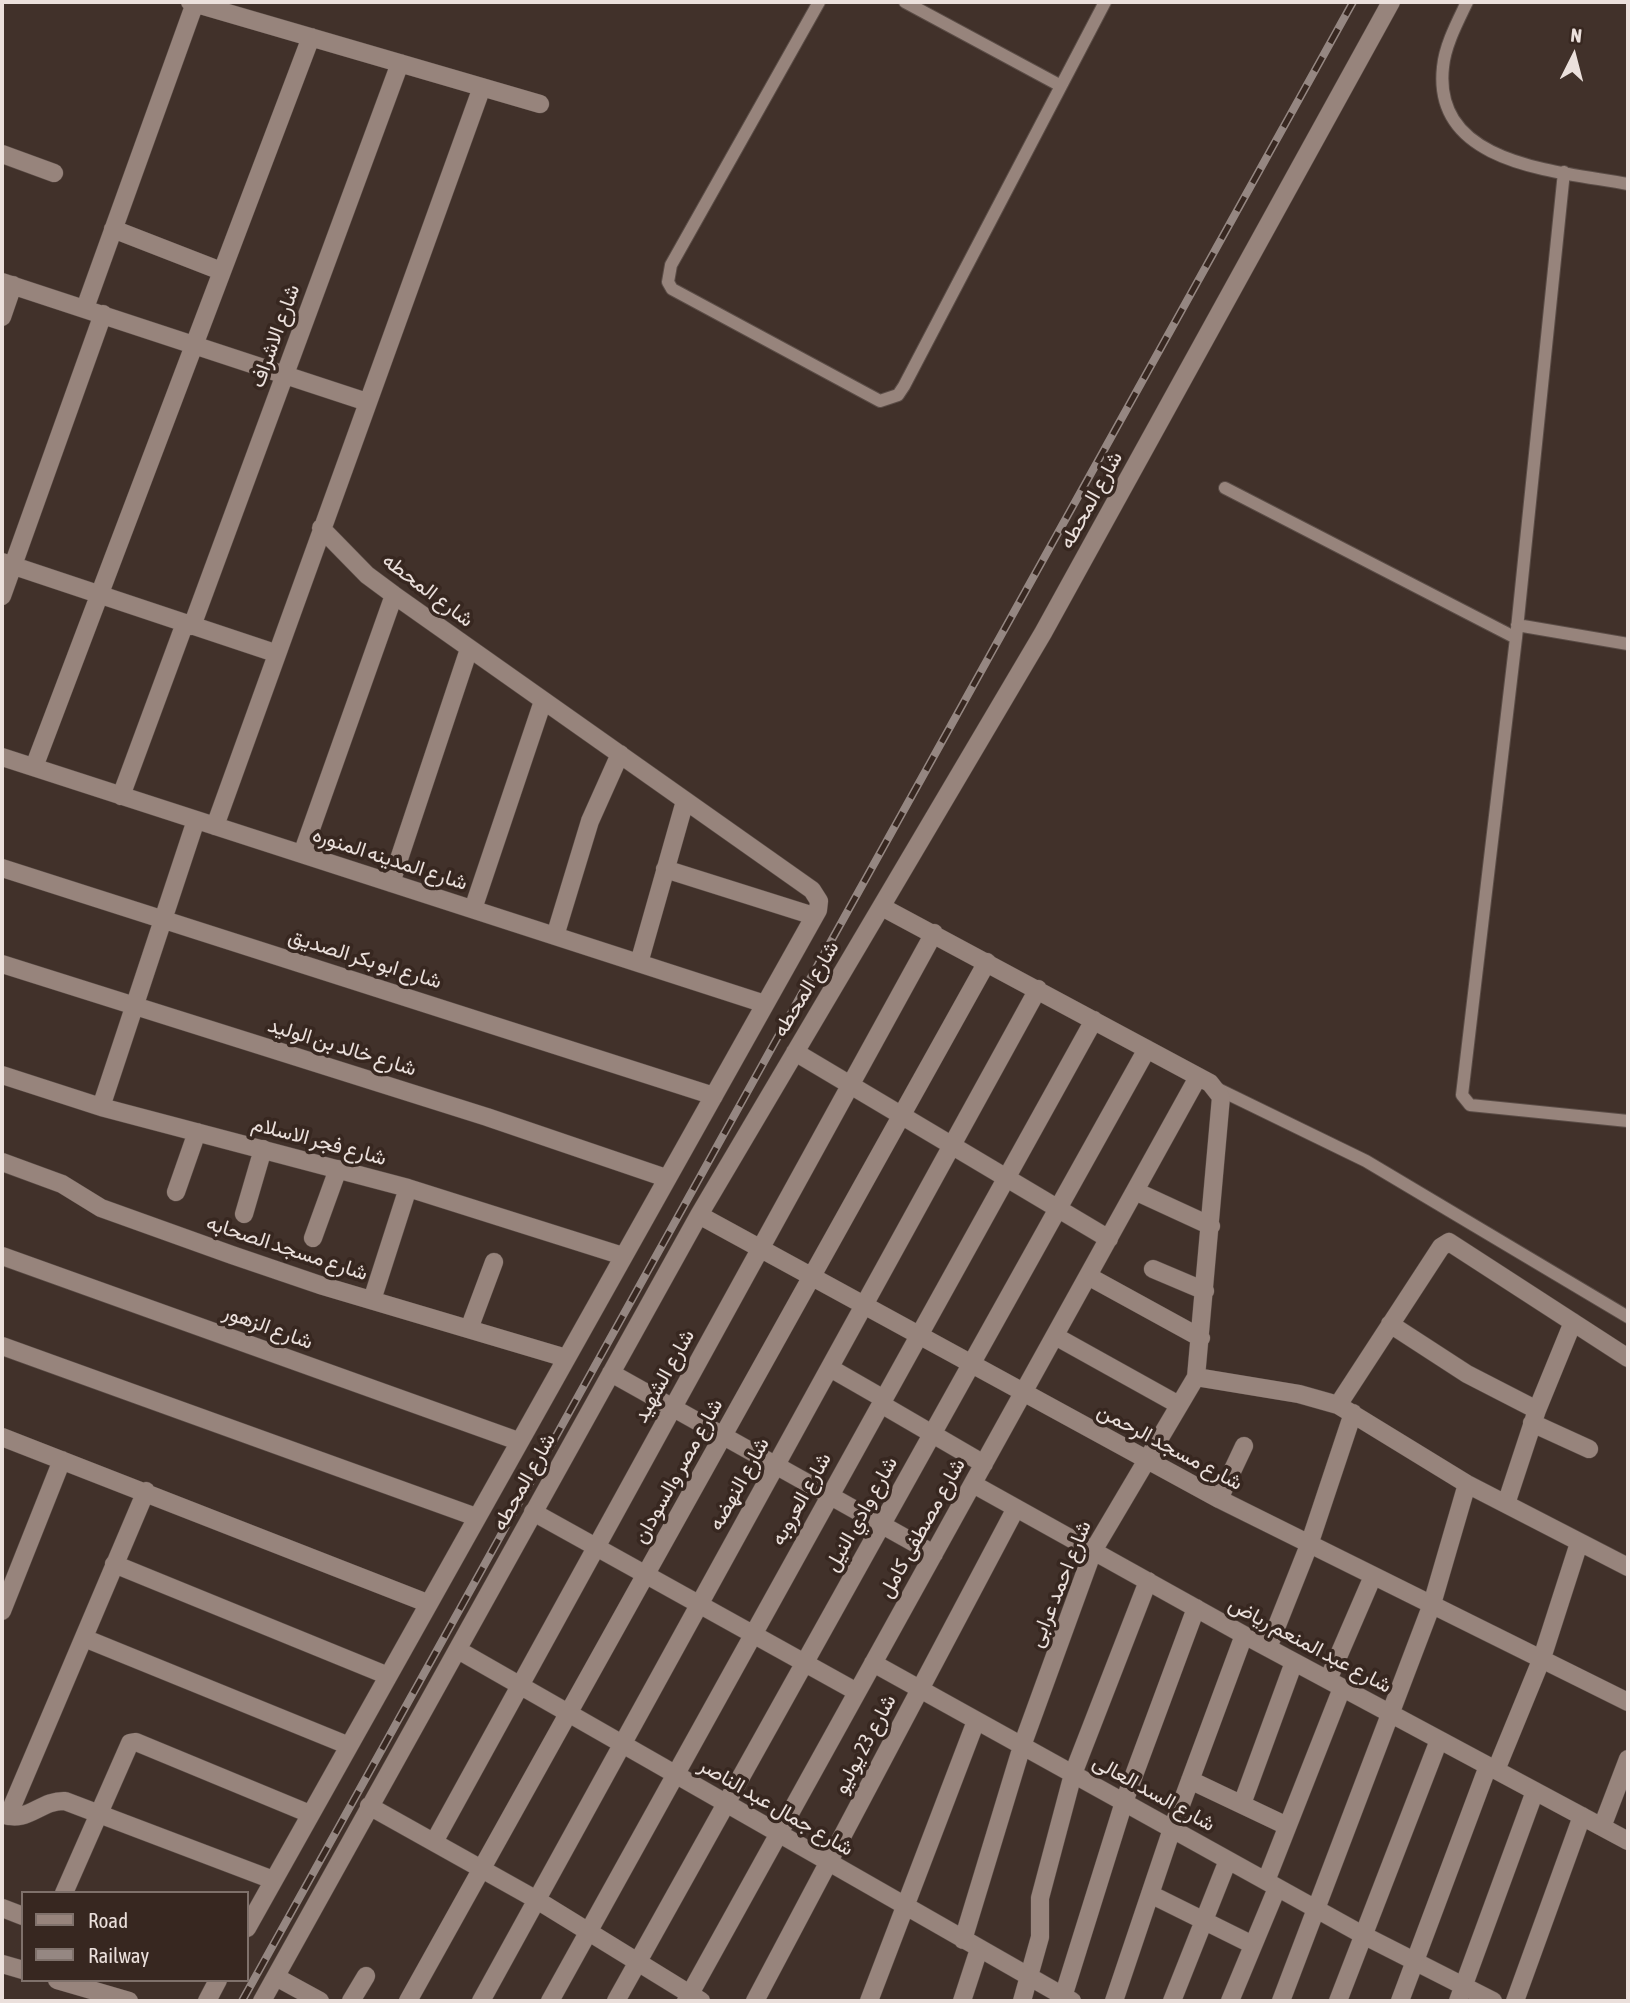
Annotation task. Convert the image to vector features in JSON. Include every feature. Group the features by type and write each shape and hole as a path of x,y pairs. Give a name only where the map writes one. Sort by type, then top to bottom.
{"street":[{"name":"شارع المحطه","path":"262,2001 699,1215 1043,633 1391,2"},
{"path":"85,308 192,3 540,103"},
{"path":"34,767 193,342 311,37"},
{"name":"شارع الاشراف","path":"121,796 285,374 400,63"},
{"path":"215,826 275,653 482,87"},
{"path":"2,154 54,173"},
{"path":"113,229 220,271"},
{"path":"2,317 7,283 193,342 367,402"},
{"path":"2,596 7,564 103,314"},
{"name":"شارع المحطه","path":"248,1926 346,1745 714,1096 814,916 819,901 817,895 367,575 321,528"},
{"path":"7,564 275,653"},
{"path":"302,854 394,595"},
{"path":"391,883 469,649"},
{"path":"472,909 543,701"},
{"path":"555,936 590,821 620,754"},
{"name":"شارع المدينه المنوره","path":"2,757 765,1004"},
{"path":"639,963 685,800"},
{"path":"100,1107 196,820"},
{"name":"شارع ابو بكر الصديق","path":"2,867 714,1096"},
{"path":"665,869 814,916"},
{"path":"882,906 1218,1089"},
{"name":"شارع الشهيد","path":"434,1842 934,933"},
{"name":"شارع مصر والسودان","path":"408,2001 988,962"},
{"name":"شارع خالد بن الوليد","path":"2,964 487,1117 666,1178"},
{"name":"شارع النهضه","path":"481,2001 1038,989"},
{"name":"شارع العروبه","path":"550,2001 1094,1020"},
{"name":"شارع وادي النيل","path":"616,2001 1147,1049"},
{"path":"795,1052 1109,1239"},
{"name":"شارع فجر الاسلام","path":"2,1075 100,1107 408,1188 622,1256"},
{"name":"شارع مصطفى كامل","path":"692,1999 778,1835 1198,1077"},
{"name":"شارع احمد عرابى","path":"963,1940 1022,1746 1093,1551 1196,1377 1221,1097 1218,1089"},
{"path":"176,1192 197,1132"},
{"path":"244,1214 263,1149"},
{"name":"شارع مسجد الصحابه","path":"2,1162 62,1184 101,1208 244,1259 566,1358"},
{"path":"313,1238 338,1169"},
{"path":"372,1300 408,1188"},
{"path":"1135,1191 1211,1226"},
{"name":"شارع مسجد الرحمن","path":"699,1215 1219,1499 1628,1702"},
{"path":"1268,1648 1309,1545 1346,1409 1390,1324 1444,1244 1454,1244 1628,1358"},
{"name":"شارع الزهور","path":"2,1255 518,1441"},
{"path":"469,1329 494,1262"},
{"path":"1153,1269 1205,1291"},
{"path":"1088,1276 1201,1338"},
{"path":"1506,1504 1535,1417 1573,1322"},
{"path":"1390,1324 1589,1449"},
{"path":"1055,1336 1179,1405"},
{"path":"2,1346 476,1517"},
{"path":"830,1368 984,1464"},
{"path":"611,1373 934,1554"},
{"path":"1196,1377 1299,1394 1346,1409 1467,1484 1628,1567"},
{"path":"2,1437 427,1603"},
{"path":"1219,1499 1244,1446"},
{"path":"2,1611 62,1460"},
{"name":"شارع عبد المنعم رياض","path":"973,1483 1244,1635 1628,1841"},
{"path":"1281,2001 1432,1604 1467,1484"},
{"path":"146,1491 5,1815 27,1816 55,1801 65,1801 273,1880"},
{"name":"شارع 23 يوليو","path":"755,2001 1016,1508"},
{"path":"533,1512 857,1692"},
{"path":"1400,2001 1492,1768 1542,1658 1579,1543"},
{"path":"114,1564 386,1675"},
{"path":"1230,2001 1253,1945 1287,1826 1373,1576"},
{"path":"1022,2001 1040,1937 1040,1898 1073,1774 1148,1581"},
{"path":"1068,1999 1124,1802 1196,1608"},
{"path":"1114,2001 1172,1829 1244,1635"},
{"path":"84,1637 346,1745"},
{"name":"شارع جمال عبد الناصر","path":"458,1650 1068,1999"},
{"path":"1242,1804 1294,1662"},
{"name":"شارع السد العالى","path":"873,1663 1363,1935 1415,1961 1460,1994 1493,2001"},
{"path":"869,2001 903,1906 976,1721"},
{"path":"1338,2001 1439,1740"},
{"path":"65,1891 126,1747 136,1742 310,1814"},
{"path":"1602,1827 1628,1759"},
{"path":"1190,1780 1287,1826"},
{"path":"1460,1994 1535,1791"},
{"path":"369,1806 589,1931 639,1961 692,1999"},
{"path":"1515,2001 1582,1816"},
{"path":"1172,2001 1228,1860"},
{"path":"1150,1894 1253,1945"},
{"path":"2,1908 21,1915"},
{"path":"962,2001 979,1949"},
{"path":"2,1964 21,1969"},
{"path":"351,2001 366,1976"},
{"path":"276,1977 320,2001"},
{"path":"64,1982 129,2001"},
{"path":"207,2001 217,1982"}],"lane":[{"path":"819,2 671,265 668,282 680,293 880,401 890,401 904,386 1105,2"},
{"path":"905,2 1061,86"},
{"path":"1467,2 1443,65 1442,88 1448,110 1460,129 1476,145 1497,156 1628,184"},
{"path":"1564,172 1517,632 1462,1095 1470,1105 1628,1121"},
{"path":"1225,488 1517,632 1628,644"},
{"path":"1218,1089 1366,1161 1628,1317"}],"railway":[{"path":"242,2001 1353,2"}]}
